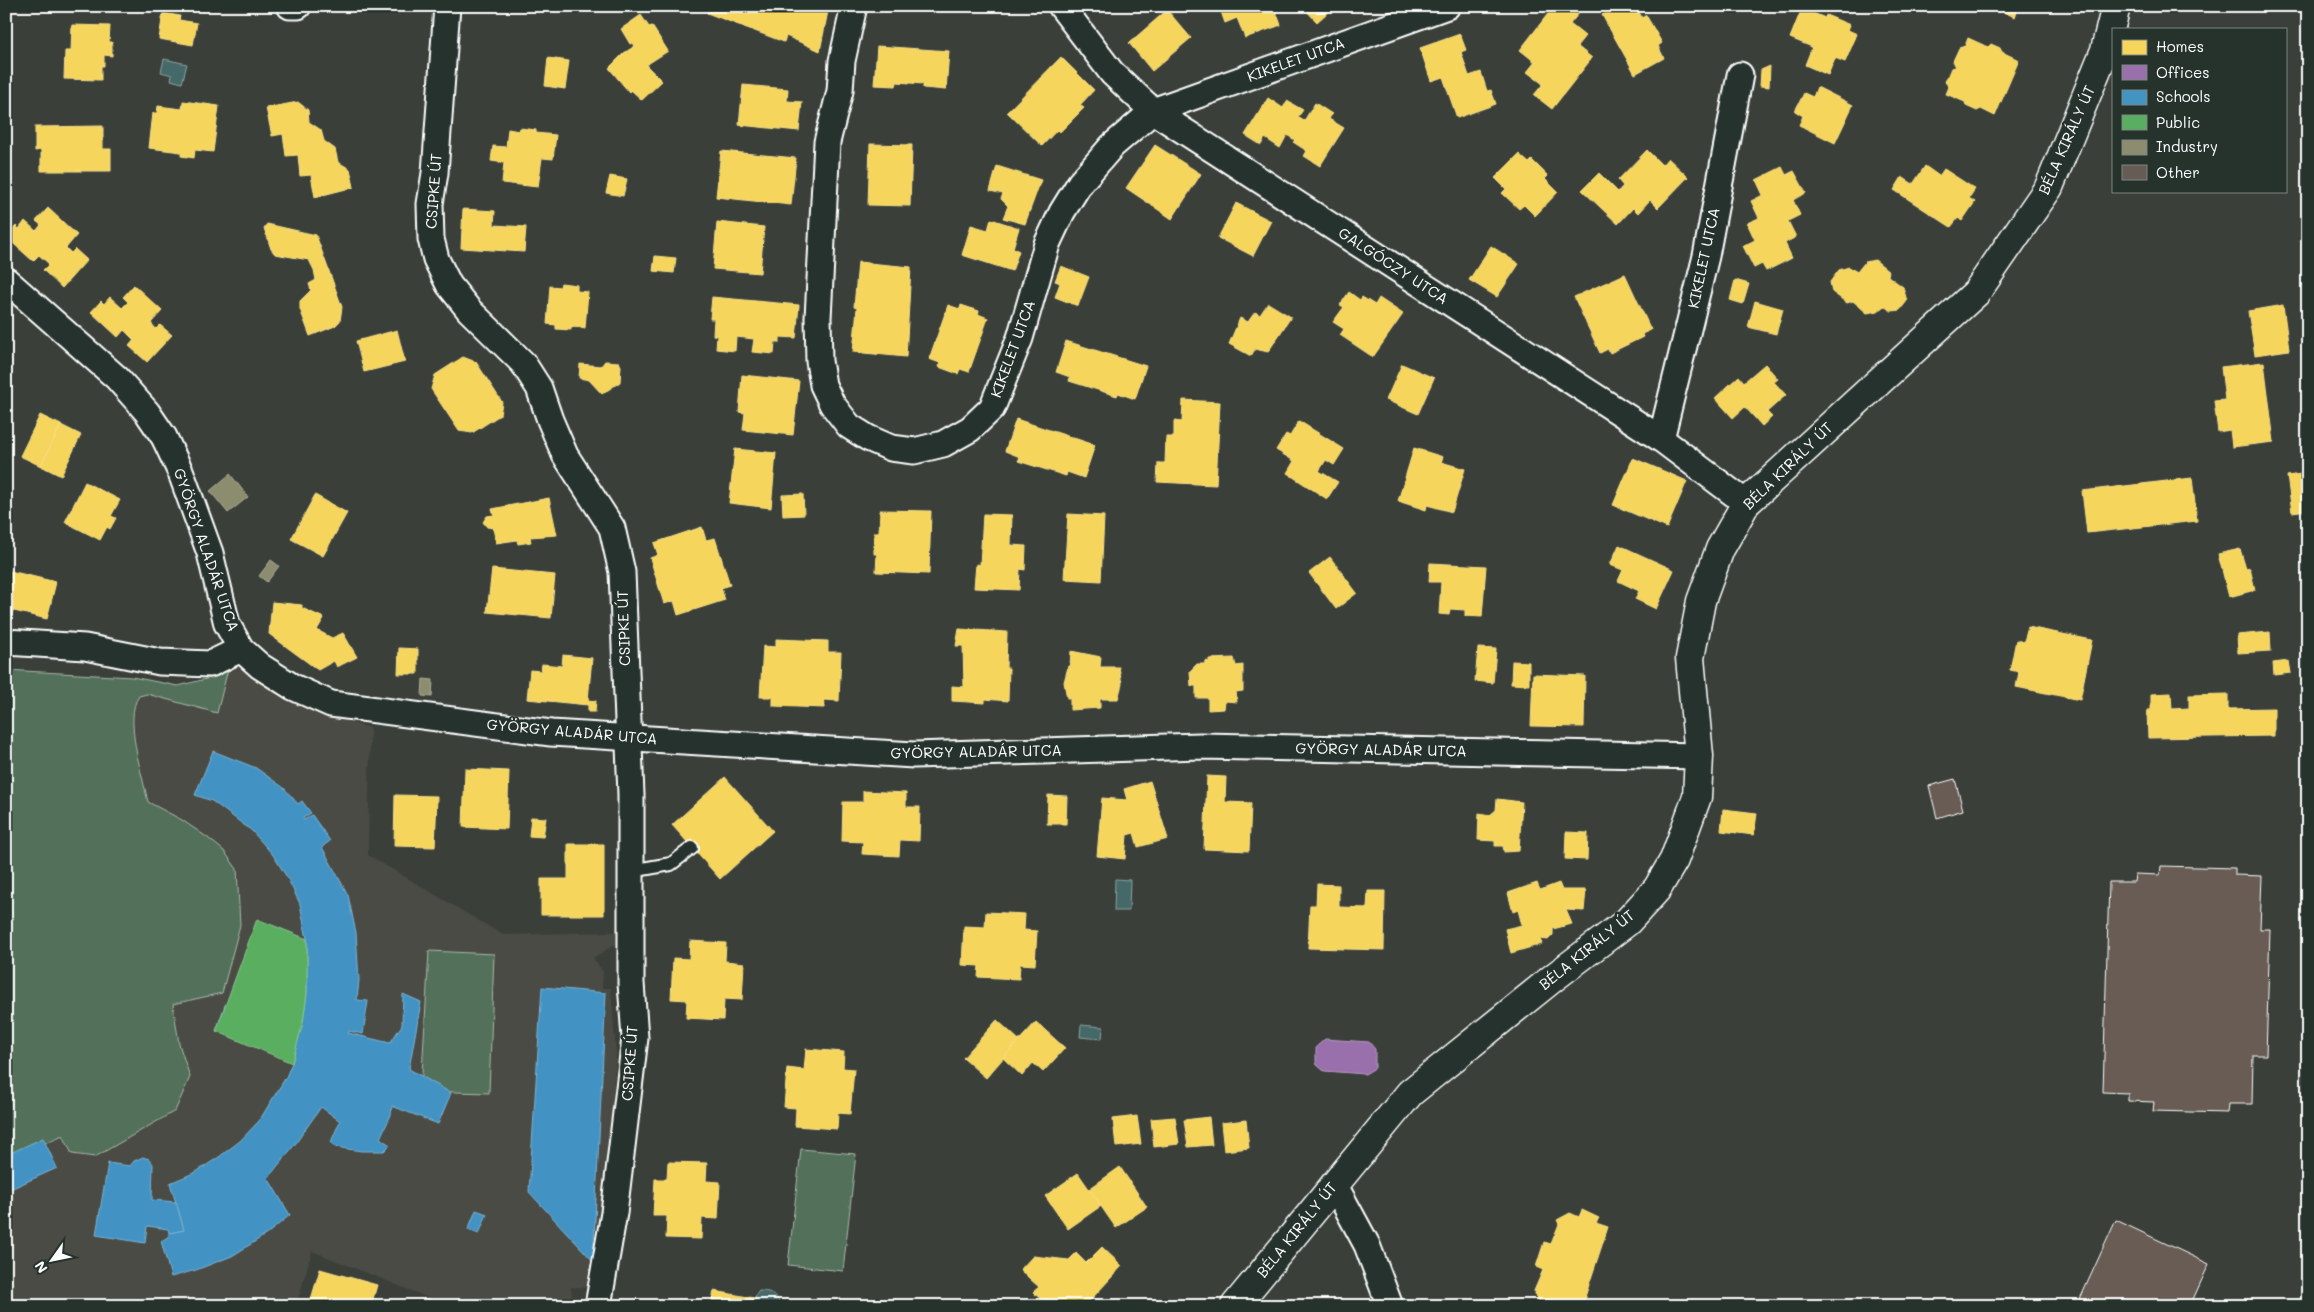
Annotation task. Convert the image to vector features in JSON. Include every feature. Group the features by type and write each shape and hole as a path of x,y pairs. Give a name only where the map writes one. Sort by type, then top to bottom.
{"street":[{"path":"290,6 298,6"},
{"name":"CSIPKE ÚT","path":"447,6 435,173 430,204 431,239 436,259 449,285 469,310 523,363 540,388 550,420 566,455 612,528 622,572 631,795 631,984 635,1038 614,1213 598,1306"},
{"name":"KIKELET UTCA","path":"854,6 842,61 840,91 827,142 818,318 819,361 823,385 832,404 849,426 868,438 890,448 914,451 943,444 970,428 992,408 1020,338 1047,244 1062,212 1080,183 1112,146 1153,111 1448,6"},
{"name":"GALGÓCZY UTCA","path":"1061,6 1112,73 1153,111 1661,439 1746,503"},
{"name":"BÉLA KIRÁLY ÚT","path":"1235,1306 1410,1093 1553,978 1627,922 1657,889 1674,860 1697,798 1700,756 1690,658 1704,592 1720,549 1746,503 1976,293 2049,187 2105,50 2116,6"},
{"name":"KIKELET UTCA","path":"1661,439 1706,256 1740,75"},
{"name":"GYÖRGY ALADÁR UTCA","path":"6,280 117,378 147,412 164,437 181,474 210,553 228,624 241,649 260,666 293,686 331,704 551,733 914,755 1200,746 1700,756"},
{"name":"GYÖRGY ALADÁR UTCA","path":"6,642 85,646 160,662 210,664 241,649"},
{"path":"1334,1184 1367,1245 1390,1306"}],"lane":[{"path":"631,871 671,864 692,848"}],"shaded area":[{"path":"239,662 332,717 370,728 368,855 503,935 617,932 616,944 593,958 603,972 602,988 611,988 616,1056 604,1220 595,1288 571,1287 573,1306 442,1306 427,1297 312,1251 296,1306 139,1306 119,1300 105,1306 6,1306 6,670 132,677 179,686 218,676"}],"green space":[{"path":"228,669 217,713 147,694 139,696 133,718 133,732 148,802 182,820 208,838 224,851 237,869 240,925 222,993 173,1004 179,1044 190,1077 175,1111 95,1157 72,1154 63,1135 6,1160 6,670 132,677 178,686 218,676"},
{"path":"429,951 494,954 489,1093 421,1091"},
{"path":"801,1149 856,1154 843,1271 788,1265"}],"water":[{"path":"164,59 187,64 182,83 171,80 172,75 161,72"},
{"path":"1115,879 1130,880 1129,911 1114,911"},
{"path":"1081,1025 1103,1027 1102,1039 1080,1037"},
{"path":"759,1291 773,1294 779,1301 778,1306 754,1306 756,1295"}],"building: Homes":[{"path":"710,6 815,6 828,11 820,51 786,36 784,42 707,13"},
{"path":"1219,6 1274,6 1281,25 1245,38 1237,18 1225,23"},
{"path":"1302,6 1335,6 1317,22"},
{"path":"1554,6 1570,6 1579,13 1570,24 1585,36 1577,46 1592,58 1552,109 1534,95 1543,84 1527,72 1535,62 1520,50"},
{"path":"1617,6 1636,6 1642,18 1646,15 1662,43 1658,46 1664,58 1635,74 1602,15"},
{"path":"1989,6 2019,6 2015,17"},
{"path":"1802,8 1825,18 1826,15 1850,25 1848,30 1857,34 1845,62 1835,58 1828,75 1805,65 1812,47 1790,38"},
{"path":"1167,10 1191,38 1152,71 1129,43"},
{"path":"163,13 180,16 179,20 197,23 193,45 159,39"},
{"path":"641,15 649,27 652,26 668,51 646,65 662,81 642,100 631,90 629,92 609,68 624,53 635,46 633,43 630,44 621,29"},
{"path":"72,25 110,26 109,42 112,42 112,56 104,55 104,66 101,66 101,80 64,79 65,51 71,51"},
{"path":"1460,34 1466,50 1461,52 1469,76 1481,72 1487,91 1491,90 1496,104 1457,118 1443,77 1431,81 1420,48"},
{"path":"1968,38 1988,47 1991,44 2019,60 1995,116 1981,109 1977,111 1966,106 1965,102 1946,94 1949,87 1945,82 1951,68 1956,67 1953,61 1959,48 1965,46"},
{"path":"877,46 949,51 946,90 923,88 923,84 897,82 896,86 874,85"},
{"path":"1061,57 1094,90 1080,105 1084,108 1060,132 1057,130 1042,146 1007,112"},
{"path":"548,58 569,61 565,89 545,86"},
{"path":"1770,66 1769,87 1760,86 1761,70"},
{"path":"743,85 788,89 787,101 802,102 799,131 739,125"},
{"path":"1817,87 1853,105 1835,143 1799,125 1803,116 1795,111 1804,93 1813,97"},
{"path":"1268,98 1283,108 1287,101 1303,110 1298,117 1304,121 1315,103 1332,114 1329,119 1344,128 1320,166 1304,156 1307,151 1293,142 1295,140 1287,135 1280,148 1265,138 1261,145 1245,135"},
{"path":"183,101 219,106 213,152 195,150 194,158 181,156 181,152 149,148 153,113 157,113 158,106 182,109"},
{"path":"298,102 308,110 309,122 321,130 324,141 335,149 338,162 350,169 354,187 315,197 311,175 300,176 298,155 286,156 283,134 272,136 266,108"},
{"path":"103,126 103,149 111,149 111,171 41,171 41,150 35,151 35,127"},
{"path":"520,128 536,130 536,133 556,135 553,159 542,158 538,187 502,183 504,163 491,161 493,146 506,147 508,129 519,131"},
{"path":"870,144 912,145 910,206 868,205"},
{"path":"1155,145 1201,174 1172,219 1126,188"},
{"path":"1647,150 1662,165 1668,158 1688,177 1658,208 1650,200 1638,213 1633,208 1618,224 1582,190 1599,173 1618,192 1623,186 1618,180"},
{"path":"721,151 796,158 791,205 716,197"},
{"path":"1519,154 1529,163 1532,160 1548,176 1545,179 1558,192 1535,216 1524,205 1519,209 1502,193 1506,189 1495,178"},
{"path":"997,166 1041,180 1025,224 1003,218 1008,206 1001,199 1003,194 990,191"},
{"path":"1925,166 1939,176 1944,169 1975,189 1969,198 1975,202 1962,221 1958,218 1951,227 1894,190 1902,177 1913,184"},
{"path":"1782,167 1786,175 1794,171 1806,193 1793,200 1800,215 1788,221 1796,237 1785,243 1792,258 1766,271 1762,264 1754,268 1743,246 1755,240 1747,223 1759,218 1751,201 1763,195 1756,180"},
{"path":"610,176 627,179 623,196 606,193"},
{"path":"1236,203 1271,221 1253,256 1218,238"},
{"path":"48,208 77,235 66,248 71,253 75,249 87,260 62,288 43,270 49,264 39,255 33,261 6,237 16,226 19,229 25,221 36,231 41,225 36,221"},
{"path":"463,209 495,211 494,225 526,227 524,252 461,248"},
{"path":"991,219 1019,228 1013,248 1019,251 1012,271 962,255 971,225 988,230"},
{"path":"717,222 764,227 760,273 713,269"},
{"path":"267,224 316,235 342,307 340,321 335,326 310,336 300,309 300,301 311,290 309,284 316,280 314,270 309,260 275,254 271,249 264,228"},
{"path":"1491,246 1519,264 1497,297 1469,280"},
{"path":"655,256 676,258 674,273 653,271"},
{"path":"1875,260 1889,271 1888,276 1903,287 1907,301 1900,310 1891,311 1884,306 1878,311 1867,313 1853,301 1847,303 1832,292 1830,282 1839,270 1849,267 1857,272 1865,262"},
{"path":"858,262 911,267 906,357 853,352 857,308 854,307"},
{"path":"1061,266 1089,277 1078,306 1055,297 1060,283 1055,281"},
{"path":"1625,274 1651,330 1642,334 1643,337 1610,353 1608,349 1600,353 1574,297"},
{"path":"1735,280 1749,284 1743,304 1730,300"},
{"path":"561,283 577,285 577,291 588,292 585,328 571,327 571,330 556,329 556,325 547,324 550,286 560,287"},
{"path":"134,285 162,311 151,323 156,329 160,325 172,335 147,362 129,346 134,340 124,330 118,337 91,312 101,301 104,304 110,297 122,308 128,302 123,297"},
{"path":"1349,292 1360,300 1362,297 1375,305 1379,298 1403,314 1373,357 1340,335 1344,329 1333,322 1344,307 1340,305"},
{"path":"712,297 799,305 796,338 780,337 780,342 775,342 774,354 752,352 754,339 736,337 735,351 716,349 717,336 713,335 714,319 710,319"},
{"path":"1755,301 1783,309 1776,334 1748,327"},
{"path":"1268,303 1291,317 1268,352 1255,349 1251,356 1229,344 1240,318 1248,322 1255,312 1260,315"},
{"path":"948,305 960,309 961,305 979,311 978,314 988,318 969,372 960,369 958,374 939,367 940,363 929,359"},
{"path":"2283,305 2289,350 2255,355 2248,311"},
{"path":"397,330 405,362 364,372 356,341"},
{"path":"1066,341 1146,366 1135,399 1118,393 1117,396 1069,381 1070,377 1056,372"},
{"path":"463,357 476,362 502,402 500,415 472,433 459,431 431,389 435,375"},
{"path":"605,361 619,362 621,366 620,382 602,394 589,380 579,378 580,364 601,366"},
{"path":"2264,362 2274,442 2232,447 2230,430 2218,432 2214,401 2225,400 2221,367"},
{"path":"1402,364 1434,378 1418,414 1386,400"},
{"path":"1765,364 1778,379 1774,382 1786,395 1767,412 1772,417 1762,426 1745,407 1733,418 1715,398 1739,376 1744,382"},
{"path":"742,375 799,381 793,435 743,430 745,413 739,412"},
{"path":"1183,400 1220,402 1216,485 1157,482 1158,463 1165,463 1166,437 1174,437 1174,421 1182,422"},
{"path":"40,415 61,425 41,466 20,456"},
{"path":"1016,419 1095,445 1084,478 1067,472 1066,476 1018,461 1020,457 1005,451"},
{"path":"1299,421 1344,449 1334,465 1326,460 1319,471 1338,482 1327,499 1287,473 1294,461 1276,450 1286,434 1290,436"},
{"path":"61,425 81,435 61,476 41,466"},
{"path":"1414,448 1443,457 1441,462 1465,469 1452,512 1427,505 1426,510 1398,501"},
{"path":"735,449 776,453 771,508 729,503"},
{"path":"1633,458 1687,481 1667,528 1613,505"},
{"path":"2308,473 2308,510 2292,512 2287,476"},
{"path":"2192,478 2197,521 2087,533 2082,491"},
{"path":"85,482 120,500 111,516 116,518 110,529 107,527 100,540 65,522"},
{"path":"803,494 804,515 783,516 782,495"},
{"path":"315,495 347,513 323,556 291,539"},
{"path":"549,498 557,535 530,537 531,542 518,544 517,540 496,543 493,528 487,527 483,522 487,516 494,515 492,509"},
{"path":"880,510 931,511 929,574 876,572 877,554 874,554 874,532 879,532"},
{"path":"983,514 1012,515 1011,545 1026,546 1025,570 1020,569 1019,590 974,588 976,564 980,565"},
{"path":"1068,514 1104,516 1101,581 1064,579"},
{"path":"702,527 706,540 715,538 730,585 721,588 725,600 678,615 674,601 664,604 650,558 658,555 654,543"},
{"path":"1619,545 1674,570 1656,609 1635,599 1639,591 1618,581 1623,570 1610,565"},
{"path":"2240,549 2246,569 2250,568 2255,590 2229,597 2218,554"},
{"path":"1330,557 1357,593 1336,609 1309,573"},
{"path":"1430,563 1486,566 1482,617 1465,616 1465,610 1450,609 1449,615 1439,614 1441,582 1429,582"},
{"path":"492,569 555,575 551,618 487,612"},
{"path":"6,570 56,582 47,619 6,609"},
{"path":"272,602 302,605 302,608 324,618 317,630 332,638 343,633 357,657 337,667 334,661 318,670 269,634"},
{"path":"2028,627 2092,640 2080,700 2016,687 2019,672 2010,670 2016,640 2024,642"},
{"path":"959,629 1007,632 1006,668 1009,668 1008,701 985,699 985,703 952,701 952,686 964,687 963,646 956,646"},
{"path":"2270,632 2271,651 2238,653 2237,635"},
{"path":"776,639 828,641 828,652 841,652 839,701 824,700 824,708 773,706 773,697 760,697 763,646 776,647"},
{"path":"399,648 418,649 418,674 398,674"},
{"path":"1478,648 1496,649 1493,683 1475,681"},
{"path":"1071,651 1101,657 1100,667 1119,667 1122,684 1118,699 1100,699 1100,708 1070,710 1070,698 1067,698 1064,682 1068,667 1070,666"},
{"path":"563,655 592,658 588,700 596,701 595,712 588,712 588,705 527,699 530,670 541,671 542,664 562,666"},
{"path":"1234,658 1236,666 1243,665 1243,691 1236,692 1237,702 1225,701 1224,709 1208,710 1208,698 1196,698 1196,686 1191,686 1190,671 1197,664 1209,662 1209,659"},
{"path":"1512,661 1529,662 1529,685 1511,684"},
{"path":"2289,661 2291,673 2274,675 2273,663"},
{"path":"1533,674 1585,676 1584,727 1531,726"},
{"path":"2171,693 2172,709 2189,708 2189,695 2228,694 2228,709 2274,708 2274,736 2148,738 2147,710 2151,710 2151,694"},
{"path":"465,769 509,771 507,829 463,827"},
{"path":"1207,776 1226,777 1225,802 1251,803 1249,851 1204,849"},
{"path":"725,777 773,831 720,879 672,825"},
{"path":"1150,781 1168,839 1138,847 1134,833 1127,835 1125,859 1097,856 1102,798 1127,800 1124,789"},
{"path":"863,791 906,793 906,807 920,807 919,841 900,840 899,856 862,854 863,842 842,841 843,802 863,802"},
{"path":"395,795 437,796 435,847 394,846"},
{"path":"1048,795 1067,796 1066,824 1047,824"},
{"path":"1497,799 1522,802 1519,851 1504,852 1503,846 1495,846 1495,841 1478,840 1479,813 1490,815 1496,810"},
{"path":"1723,809 1757,813 1754,835 1721,831"},
{"path":"531,817 546,818 543,837 529,836"},
{"path":"1566,832 1588,833 1587,860 1565,859"},
{"path":"568,844 604,844 604,915 541,915 541,879 568,879"},
{"path":"1537,883 1540,890 1559,883 1562,890 1586,890 1584,911 1566,910 1572,924 1553,929 1553,935 1548,940 1540,939 1542,944 1511,953 1505,929 1522,925 1518,910 1513,912 1508,893"},
{"path":"1317,884 1339,885 1339,907 1367,908 1368,891 1385,891 1384,950 1308,948 1310,905 1316,905"},
{"path":"986,912 1025,914 1024,930 1037,931 1035,965 1020,964 1019,979 978,977 979,966 962,965 964,926 985,927"},
{"path":"690,941 726,943 725,961 744,963 742,1000 724,999 723,1020 686,1018 687,1000 671,999 673,958 689,959"},
{"path":"997,1020 1019,1040 986,1078 963,1058"},
{"path":"1036,1022 1065,1048 1043,1072 1033,1063 1022,1076 1003,1058"},
{"path":"806,1049 844,1052 843,1068 854,1069 850,1114 838,1113 837,1129 795,1126 796,1108 784,1107 787,1068 804,1070"},
{"path":"1137,1116 1141,1144 1116,1147 1113,1119"},
{"path":"1175,1117 1179,1144 1154,1147 1151,1119"},
{"path":"1209,1117 1212,1145 1188,1147 1184,1120"},
{"path":"1246,1120 1249,1148 1224,1151 1221,1123"},
{"path":"668,1162 707,1163 706,1181 720,1182 718,1219 702,1218 701,1239 666,1238 667,1216 653,1216 655,1179 667,1179"},
{"path":"1120,1167 1147,1207 1116,1228 1089,1189"},
{"path":"1078,1173 1101,1206 1068,1229 1045,1196"},
{"path":"1582,1210 1599,1218 1596,1223 1608,1227 1582,1306 1562,1302 1561,1306 1539,1304 1534,1291 1543,1270 1536,1267 1544,1242 1551,1244 1559,1224 1557,1220 1570,1213 1579,1217"},
{"path":"1102,1247 1122,1266 1085,1306 1078,1301 1074,1306 1058,1306 1053,1301 1048,1306 1033,1292 1039,1287 1020,1270 1033,1256 1069,1260 1076,1253 1086,1263"},
{"path":"320,1269 377,1285 371,1306 309,1306"},
{"path":"714,1291 754,1298 752,1306 711,1306"},
{"path":"427,1298 441,1306 422,1306"}],"building: Offices":[{"path":"1325,1039 1369,1042 1375,1049 1375,1068 1365,1074 1324,1071 1316,1064 1316,1047"}],"building: Schools":[{"path":"213,751 256,768 284,788 298,804 302,801 311,813 303,818 304,820 312,815 330,841 322,847 348,895 356,933 359,980 357,1000 368,1001 363,1034 349,1031 348,1033 390,1043 402,1025 403,994 421,1002 409,1069 451,1093 438,1124 392,1106 391,1115 380,1138 390,1145 384,1151 361,1151 335,1147 331,1142 340,1121 321,1107 296,1143 268,1178 290,1215 267,1234 232,1256 196,1270 171,1277 161,1241 168,1237 169,1233 184,1230 170,1183 196,1172 219,1157 240,1141 259,1121 286,1077 292,1063 303,1022 307,993 307,939 300,904 288,879 273,855 252,831 212,801 195,795"},
{"path":"542,987 606,993 593,1261 529,1192"},
{"path":"225,1005 248,1013 239,1039 216,1031"},
{"path":"43,1138 57,1168 6,1191 6,1155"},
{"path":"143,1157 149,1159 153,1164 152,1200 176,1202 184,1230 169,1233 168,1229 147,1226 145,1243 96,1235 108,1163 130,1166 134,1161"},
{"path":"476,1210 487,1214 479,1234 468,1230"}],"building: Public":[{"path":"257,919 307,939 307,993 303,1022 292,1063 216,1031"}],"building: Industry":[{"path":"230,474 248,497 228,513 210,491"},
{"path":"271,560 279,566 267,582 259,576"},
{"path":"423,679 433,680 432,697 422,696"}],"building: Other":[{"path":"1955,779 1963,810 1937,818 1929,786"},
{"path":"2161,866 2235,868 2235,875 2262,876 2260,929 2270,929 2266,1055 2253,1055 2252,1104 2228,1104 2227,1113 2153,1111 2154,1102 2128,1101 2128,1093 2103,1092 2109,882 2134,882 2135,874 2160,875"},
{"path":"2116,1220 2209,1264 2190,1306 2095,1306 2080,1299"}]}
